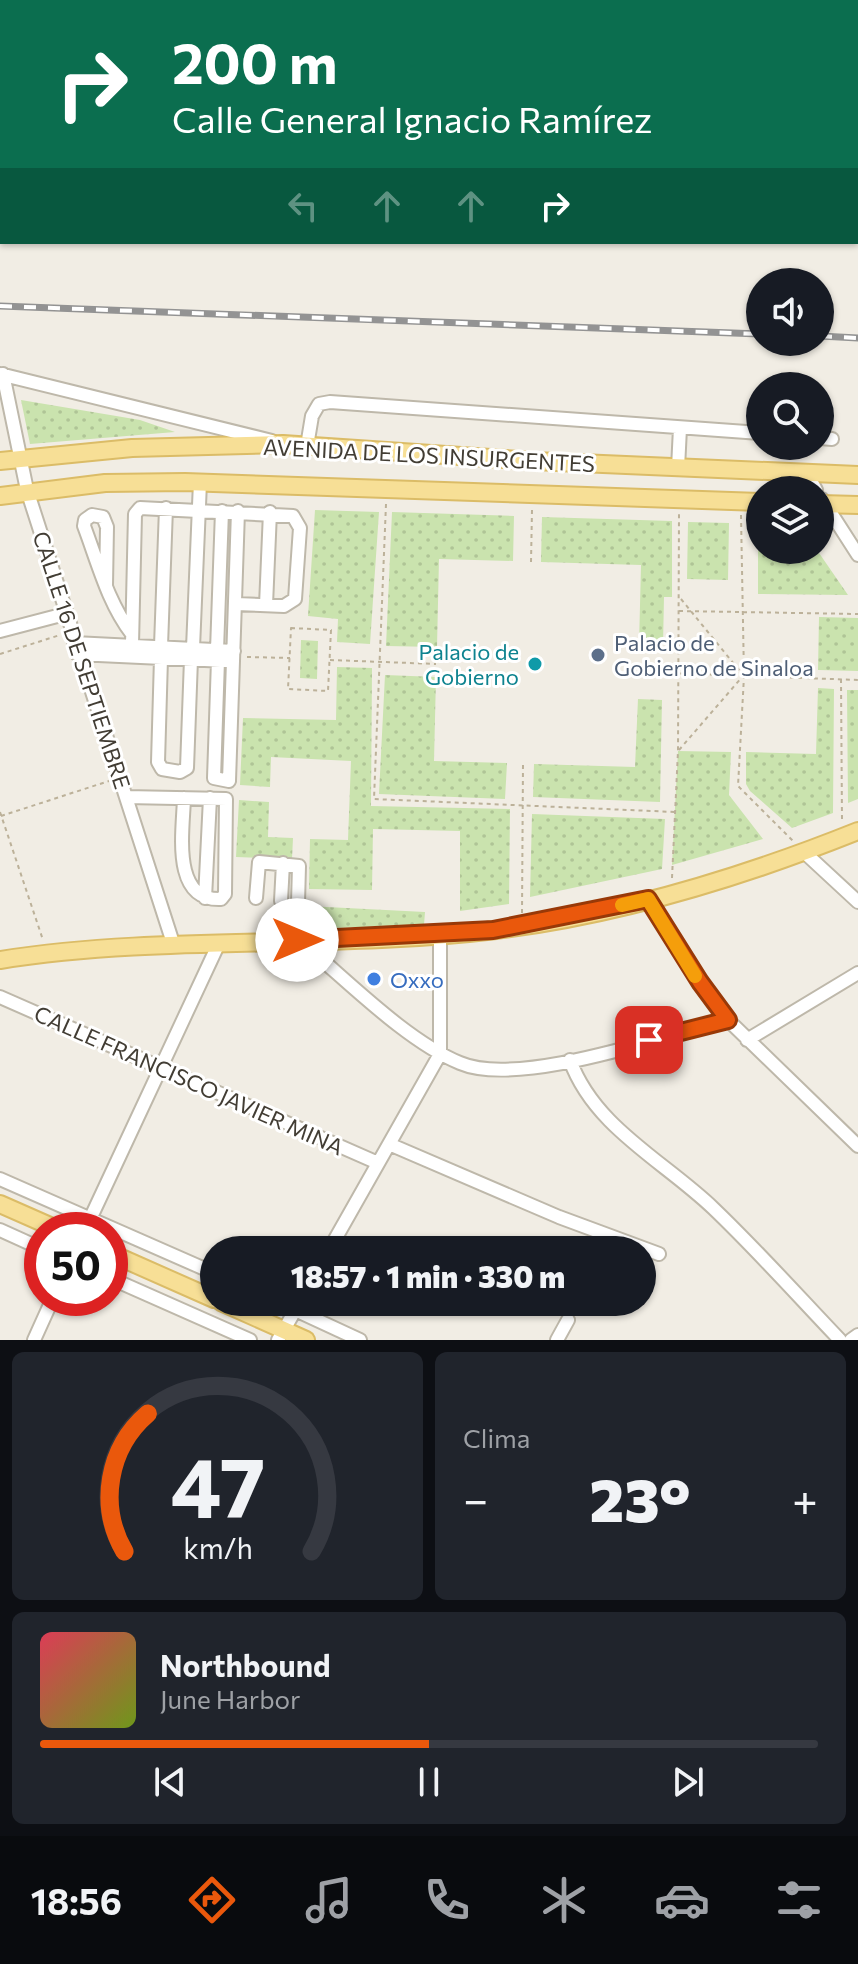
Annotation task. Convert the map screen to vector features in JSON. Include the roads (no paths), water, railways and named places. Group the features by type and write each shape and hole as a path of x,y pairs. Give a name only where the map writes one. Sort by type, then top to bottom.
{"main road":[{"name":"AVENIDA DE LOS INSURGENTES","path":"0,461 132,448 283,444 678,468 858,475"},
{"name":"AVENIDA DE LOS INSURGENTES","path":"0,496 27,490 105,483 193,482 746,502"},
{"path":"834,501 858,505"},
{"path":"0,960 47,952 173,943 299,941 440,934 521,926 671,894 804,852 858,831"},
{"path":"0,1204 24,1215"},
{"path":"128,1261 200,1293"},
{"path":"246,1316 281,1335 306,1340"}],"street":[{"path":"2,374 283,444"},
{"name":"CALLE 16 DE SEPTIEMBRE","path":"2,374 27,490 173,943"},
{"path":"307,446 312,416 319,404 330,402 746,432"},
{"path":"678,468 680,428"},
{"path":"185,509 193,482"},
{"path":"166,508 158,762 162,769 180,772 187,768 199,510 193,482"},
{"path":"132,639 136,511 140,508 289,513 300,528 295,599 289,605 236,604"},
{"path":"222,511 214,778 217,781 231,779 238,511"},
{"path":"266,605 270,512"},
{"path":"106,585 107,527 103,517 92,515 84,526 106,585 132,639"},
{"path":"834,520 858,555"},
{"path":"0,631 65,614"},
{"path":"74,643 132,639 161,652"},
{"path":"74,643 234,656"},
{"path":"126,797 210,798 228,802 225,894 219,900 205,898 192,889 183,865 184,798"},
{"path":"205,898 210,798"},
{"path":"804,852 858,902"},
{"path":"256,898 259,862 299,867 299,941 440,1054 487,1071 536,1067 570,1060 728,1020"},
{"path":"281,901 283,863"},
{"path":"648,899 703,987 728,1020 858,1146"},
{"path":"337,1236 440,1054 440,934"},
{"path":"93,1212 219,943"},
{"path":"747,1040 858,973"},
{"name":"CALLE FRANCISCO JAVIER MINA","path":"0,997 378,1163"},
{"path":"570,1060 576,1076 607,1117 716,1210 840,1340"},
{"path":"389,1144 559,1217 659,1254"},
{"path":"0,1179 64,1212"},
{"path":"0,1230 24,1241"},
{"path":"128,1240 200,1268"},
{"path":"128,1286 250,1340"},
{"path":"34,1340 45,1316"},
{"path":"281,1335 292,1316"},
{"path":"316,1316 360,1340"},
{"path":"557,1340 568,1320"},
{"path":"851,1340 858,1335"}],"railway":[{"path":"0,306 746,333"},
{"path":"834,337 858,338"}],"place":[{"name":"Palacio de Gobierno de Sinaloa","path":"598,655"},
{"name":"Palacio de Gobierno","path":"535,664"},
{"name":"Oxxo","path":"374,979"}]}
